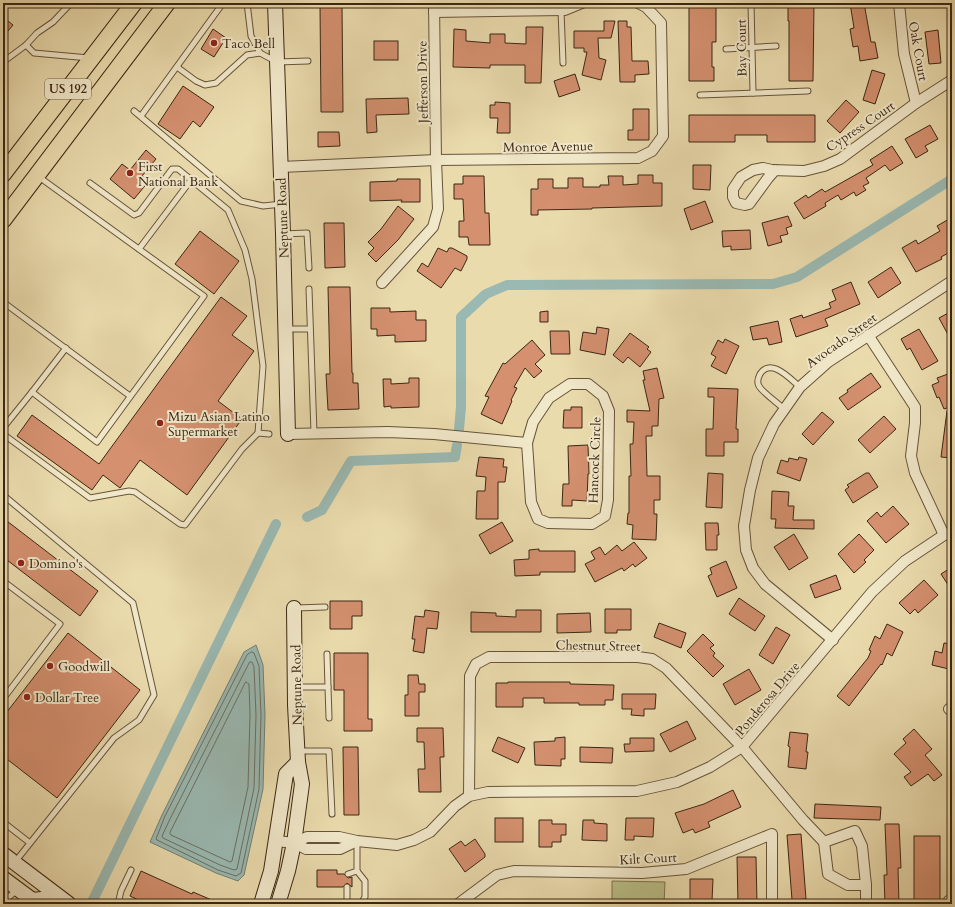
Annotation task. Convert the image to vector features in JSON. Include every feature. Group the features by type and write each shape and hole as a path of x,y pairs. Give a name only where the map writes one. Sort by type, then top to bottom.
{"highway":[{"name":"US 192","path":"3,174 134,3"},
{"name":"US 192","path":"3,220 167,3"}],"main road":[{"name":"Neptune Road","path":"275,3 288,434"},
{"name":"Neptune Road","path":"278,904 288,871 294,843 302,784 298,756 294,608"},
{"path":"261,904 271,871 277,841 286,774 298,756"},
{"path":"3,854 69,904"},
{"path":"3,878 35,902 42,899 51,904"}],"street":[{"path":"434,8 565,10 582,3"},
{"name":"Monroe Avenue","path":"281,167 436,160 638,158 652,151 663,136 661,23 646,7 638,3"},
{"name":"Oak Court","path":"899,3 904,54 916,103"},
{"name":"Jefferson Drive","path":"382,283 433,228 438,210 434,8"},
{"name":"Cypress Court","path":"775,170 804,171 824,166 840,158 916,103 952,80"},
{"name":"Avocado Street","path":"833,640 765,584 753,568 746,550 744,526 750,490 758,458 774,424 800,387 828,362 952,281"},
{"path":"868,335 915,407 915,423 911,456 915,473 948,534"},
{"name":"Hancock Circle","path":"570,384 588,384 603,396 609,412 608,500 605,516 592,524 548,523 538,518 531,502 527,444 533,422 549,398 570,384"},
{"path":"288,434 388,432 434,434 527,444"},
{"name":"Ponderosa Drive","path":"277,841 294,843 307,837 339,837 357,841 397,845 414,840 430,832 455,806 469,796 488,792 637,791 677,782 710,767 742,747 872,592 905,561 948,534"},
{"name":"Chestnut Street","path":"469,796 470,676 476,664 489,657 638,657 652,659 666,668 742,747 803,820 824,842"},
{"path":"866,885 848,885 828,874 824,842 855,831 862,846 866,885 866,904"},
{"name":"Kilt Court","path":"458,904 497,875 514,871 642,873 686,869 772,834 772,904"}],"lane":[{"path":"3,62 26,45 37,33 53,22 71,3"},
{"path":"141,116 223,3"},
{"path":"247,3 251,36 260,53 277,62 308,61"},
{"name":"Bay Court","path":"751,3 753,93"},
{"path":"561,10 563,63"},
{"path":"26,45 34,53 92,58"},
{"path":"726,49 776,46"},
{"path":"177,66 196,81 204,85 216,83 247,55 260,53"},
{"name":"Bay Court","path":"700,95 808,91"},
{"path":"134,111 241,201 263,206 282,204"},
{"path":"3,434 90,498 129,491 135,492 180,524 185,525 242,449 258,433 263,366 252,279 245,250 228,210 178,169 172,169 139,213 134,215 90,183"},
{"path":"32,392 97,442 204,296 37,175"},
{"path":"139,249 191,180"},
{"path":"283,234 308,233 309,268"},
{"path":"309,290 314,433"},
{"path":"3,302 130,396"},
{"path":"285,329 310,328"},
{"path":"3,428 66,348"},
{"path":"784,409 759,387 759,375 764,369 769,367 775,368 800,387"},
{"path":"258,433 269,434"},
{"path":"3,495 133,603 154,695 139,720 114,738 15,863"},
{"path":"3,582 60,624 3,699"},
{"path":"294,608 325,607"},
{"path":"327,654 329,718"},
{"path":"295,687 328,687"},
{"path":"298,756 329,751 332,814"},
{"path":"3,822 30,843"},
{"path":"357,841 357,871 365,881 365,898 361,904"},
{"path":"118,904 121,891 131,870"},
{"path":"348,874 357,871"},
{"path":"347,887 347,903 350,904"},
{"path":"3,902 18,889"}],"green space":[{"path":"612,881 665,882 664,904 612,904"}],"water":[{"path":"256,645 263,665 265,715 263,789 244,875 238,881 216,873 150,842 162,815 244,652"}],"building":[{"path":"689,3 716,3 716,42 712,42 712,67 714,67 714,81 689,81"},
{"path":"788,3 814,3 813,81 789,81"},
{"path":"850,3 864,3 871,42 875,42 878,58 860,61 858,46 853,47 850,29 854,28"},
{"path":"320,6 342,6 343,112 321,112"},
{"path":"3,17 13,25 3,37"},
{"path":"604,21 615,21 611,38 598,38 599,58 606,60 601,80 582,75 587,52 584,52 584,48 574,48 574,31 604,31"},
{"path":"618,21 627,21 627,27 631,27 632,61 648,61 649,74 635,75 635,82 620,82"},
{"path":"526,27 543,27 541,83 525,83 525,65 490,65 490,68 453,67 454,29 466,30 466,41 490,43 490,34 505,34 505,43 526,44"},
{"name":"Taco Bell","path":"213,29 226,38 214,57 201,49"},
{"path":"938,30 941,63 929,64 925,32"},
{"path":"374,41 398,41 398,60 374,60"},
{"path":"872,70 885,74 875,104 863,100"},
{"path":"575,74 580,90 559,97 554,81"},
{"path":"183,86 214,107 200,127 193,121 180,139 158,124"},
{"path":"408,98 409,114 376,115 377,132 367,133 366,99"},
{"path":"846,100 859,112 840,133 827,121"},
{"path":"495,102 510,103 510,133 497,133 498,118 490,118 490,105 495,105"},
{"path":"633,109 649,109 649,140 628,140 628,130 633,130"},
{"path":"689,115 815,115 815,142 767,142 767,135 735,135 735,142 689,142"},
{"path":"930,125 938,139 925,146 928,151 916,158 905,139"},
{"path":"318,132 339,132 340,146 318,147"},
{"path":"892,146 903,163 890,171 885,165 866,178 869,183 863,186 866,190 856,196 854,192 841,200 838,195 825,203 826,206 804,219 794,203 806,195 808,198 822,189 825,192 873,165 870,160"},
{"name":"First National Bank","path":"146,150 156,159 142,176 149,181 134,199 110,179 122,164 130,170"},
{"path":"693,165 711,165 710,190 693,189"},
{"path":"638,175 653,175 653,183 662,183 662,206 538,210 538,215 531,215 531,189 538,189 538,179 553,179 553,188 568,188 568,178 583,178 583,187 600,187 600,185 609,185 608,176 623,176 623,185 638,184"},
{"path":"463,176 484,176 485,213 489,213 490,245 469,245 468,237 459,237 459,221 464,221 463,199 454,199 454,184 463,184"},
{"path":"397,179 420,179 420,202 401,202 402,200 370,201 370,182 397,181"},
{"path":"705,201 713,222 691,230 684,209"},
{"path":"398,206 414,219 398,240 376,262 368,254 374,248 368,242 381,229"},
{"path":"788,216 792,226 786,228 788,234 780,236 782,242 768,246 762,223"},
{"path":"949,219 952,224 952,251 941,257 942,259 916,272 902,248 916,240 918,244 940,231 937,226"},
{"path":"324,223 344,223 345,267 325,268"},
{"path":"750,230 751,249 731,250 731,246 723,247 722,231"},
{"path":"200,231 239,261 214,294 175,264"},
{"path":"438,248 447,252 449,248 452,248 467,256 461,271 455,268 441,288 417,271 422,263 428,267"},
{"path":"891,267 901,283 878,298 868,282"},
{"path":"851,282 860,304 825,319 828,326 796,337 790,319 802,315 803,318 831,308 829,303 836,300 832,290"},
{"path":"328,287 350,287 352,373 353,383 358,383 359,409 328,410 326,374 330,374"},
{"path":"221,297 247,316 232,335 254,351 218,401 242,419 187,495 140,460 120,488 103,475 92,490 17,436 32,415 99,464"},
{"path":"371,308 390,308 390,312 416,311 416,320 426,320 426,341 395,342 395,335 377,336 377,329 371,329"},
{"path":"548,311 548,322 540,322 540,312"},
{"path":"952,311 952,342 939,318"},
{"path":"778,321 782,342 769,345 767,338 753,340 750,327"},
{"path":"597,327 609,329 605,355 580,350 583,332 596,334"},
{"path":"919,329 938,361 922,370 910,348 907,350 901,339"},
{"path":"550,331 569,331 570,354 551,354"},
{"path":"630,333 649,347 647,349 651,352 640,367 628,357 623,363 613,355"},
{"path":"725,339 739,346 726,374 711,366 716,357 711,354 718,340 723,343"},
{"path":"532,340 545,355 535,364 542,371 534,378 525,368 514,387 517,388 502,424 481,414 489,397 485,396 503,363 505,364"},
{"path":"657,368 664,398 659,399 658,426 652,426 652,436 646,436 647,476 660,476 660,500 654,500 654,514 657,514 656,540 632,539 633,525 627,524 629,513 629,476 631,476 630,444 633,444 634,422 627,422 627,410 650,411 643,380 645,380 643,371"},
{"path":"871,373 881,387 848,410 839,398 848,392 847,390"},
{"path":"948,374 949,378 952,377 952,406 944,409 939,397 937,398 932,385 939,382 937,378"},
{"path":"409,378 419,378 419,407 384,407 383,379 391,379 391,384 409,383"},
{"path":"708,388 738,389 736,429 738,429 738,442 724,442 724,456 706,456 706,429 713,429 714,397 708,397"},
{"path":"571,407 582,407 582,428 563,428 564,410 571,410"},
{"path":"947,411 952,411 952,458 941,457"},
{"path":"822,412 834,422 813,445 802,434"},
{"path":"884,416 896,429 870,453 858,440"},
{"path":"588,445 589,474 587,501 572,500 572,506 562,506 563,484 569,484 568,446"},
{"path":"479,457 504,459 503,467 507,467 505,482 498,482 498,519 476,519 477,491 485,491 486,477 476,476"},
{"path":"799,457 807,459 800,481 777,473 781,460 788,462 789,458 798,460"},
{"path":"708,473 723,474 722,508 706,507"},
{"path":"866,473 869,473 878,487 853,503 845,490 849,487 847,485"},
{"path":"772,491 789,492 788,506 794,506 793,520 814,520 814,529 775,528 776,519 771,519"},
{"path":"893,506 909,524 886,543 867,521 877,512 881,517"},
{"path":"3,518 98,591 80,616 3,557"},
{"path":"502,522 513,541 490,554 479,535"},
{"path":"705,523 718,523 719,535 717,535 717,550 706,550"},
{"path":"794,534 808,558 789,570 774,547"},
{"path":"859,534 874,550 864,560 866,562 854,573 838,554"},
{"path":"634,542 647,558 635,567 633,564 624,571 622,568 595,582 585,564 595,559 591,552 600,547 605,555 617,545 622,551"},
{"path":"539,549 539,551 575,551 575,572 540,572 540,575 515,576 514,560 529,559 529,550"},
{"path":"726,561 737,588 717,597 708,576 712,574 710,568"},
{"path":"952,567 952,591 941,574"},
{"path":"836,575 841,589 815,598 810,585"},
{"path":"924,580 938,595 918,613 915,609 910,614 899,603"},
{"path":"739,598 765,616 755,631 729,614"},
{"path":"330,601 362,601 362,616 352,616 352,629 330,629"},
{"path":"605,609 631,609 631,630 617,630 617,633 605,633"},
{"path":"425,610 439,612 437,629 427,628 424,653 413,651 415,639 412,639 415,616 424,617"},
{"path":"516,610 541,610 541,632 471,632 471,612 496,613 496,616 516,617"},
{"path":"590,613 591,632 557,633 557,614"},
{"path":"659,623 686,633 681,648 654,637"},
{"path":"887,624 903,632 892,656 887,653 882,665 881,664 849,706 837,696 868,658 871,651 869,650 875,636 880,639"},
{"path":"776,627 790,635 773,664 759,655"},
{"path":"68,633 140,690 57,798 3,756 3,717"},
{"path":"703,634 714,645 710,648 715,653 713,656 724,666 713,677 687,651"},
{"path":"944,643 952,644 952,663 949,669 932,665 935,651 942,653"},
{"path":"334,653 368,653 368,719 372,719 372,731 344,731 344,690 334,690"},
{"path":"749,669 761,690 735,705 723,684"},
{"path":"408,675 418,675 419,684 425,684 425,692 419,692 419,716 405,716 405,695 408,695"},
{"path":"570,682 570,684 614,685 613,700 605,700 605,705 579,705 579,703 544,703 544,698 523,698 523,707 496,707 496,683"},
{"path":"622,694 656,694 655,709 644,709 644,716 631,715 632,709 622,709"},
{"path":"687,721 696,739 670,752 660,734"},
{"path":"417,728 443,728 444,757 440,757 441,792 419,792 418,769 425,769 424,742 417,742"},
{"path":"914,729 932,749 925,755 942,775 934,781 928,774 911,786 904,777 911,772 894,754 906,743 903,739"},
{"path":"790,732 808,734 806,769 788,767"},
{"path":"498,737 525,748 518,763 492,751"},
{"path":"565,737 565,759 561,759 561,766 535,765 534,742 555,741 555,738"},
{"path":"630,738 654,738 654,751 625,752 624,744 630,744"},
{"path":"343,747 358,747 359,815 344,815"},
{"path":"580,747 613,748 612,763 580,762"},
{"path":"733,790 741,807 708,822 710,827 695,833 693,829 683,833 675,813 704,804"},
{"path":"815,804 881,807 880,820 814,818"},
{"path":"495,818 523,818 523,842 495,842"},
{"path":"626,818 654,818 653,837 634,836 634,840 625,840"},
{"path":"539,820 552,820 552,824 566,824 566,835 561,835 561,842 552,842 552,847 539,847"},
{"path":"583,820 594,820 594,823 607,824 607,841 582,840"},
{"path":"885,824 899,824 901,868 898,868 899,904 885,904 884,875 887,875"},
{"path":"801,834 806,899 792,900 787,835"},
{"path":"914,836 940,836 940,904 914,904"},
{"path":"475,839 485,854 485,857 465,872 449,849 461,841 465,846"},
{"path":"737,857 756,857 757,904 738,904"},
{"path":"317,870 337,870 337,874 344,874 348,878 352,877 352,887 347,883 343,887 317,887"},
{"path":"141,871 192,894 193,892 221,904 147,904 130,896"},
{"path":"690,879 713,879 712,901 690,900"}],"waterway":[{"path":"459,429 461,407 461,317 486,294 507,285 773,284 797,277 952,179"},
{"path":"307,517 322,510 351,461 455,457 457,445"},
{"path":"91,904 276,524"}],"place":[{"name":"Taco Bell","path":"214,43"},
{"name":"First National Bank","path":"130,173"},
{"name":"Mizu Asian Latino Supermarket","path":"160,423"},
{"name":"Domino's","path":"21,563"},
{"name":"Goodwill","path":"50,666"},
{"name":"Dollar Tree","path":"27,697"}]}
